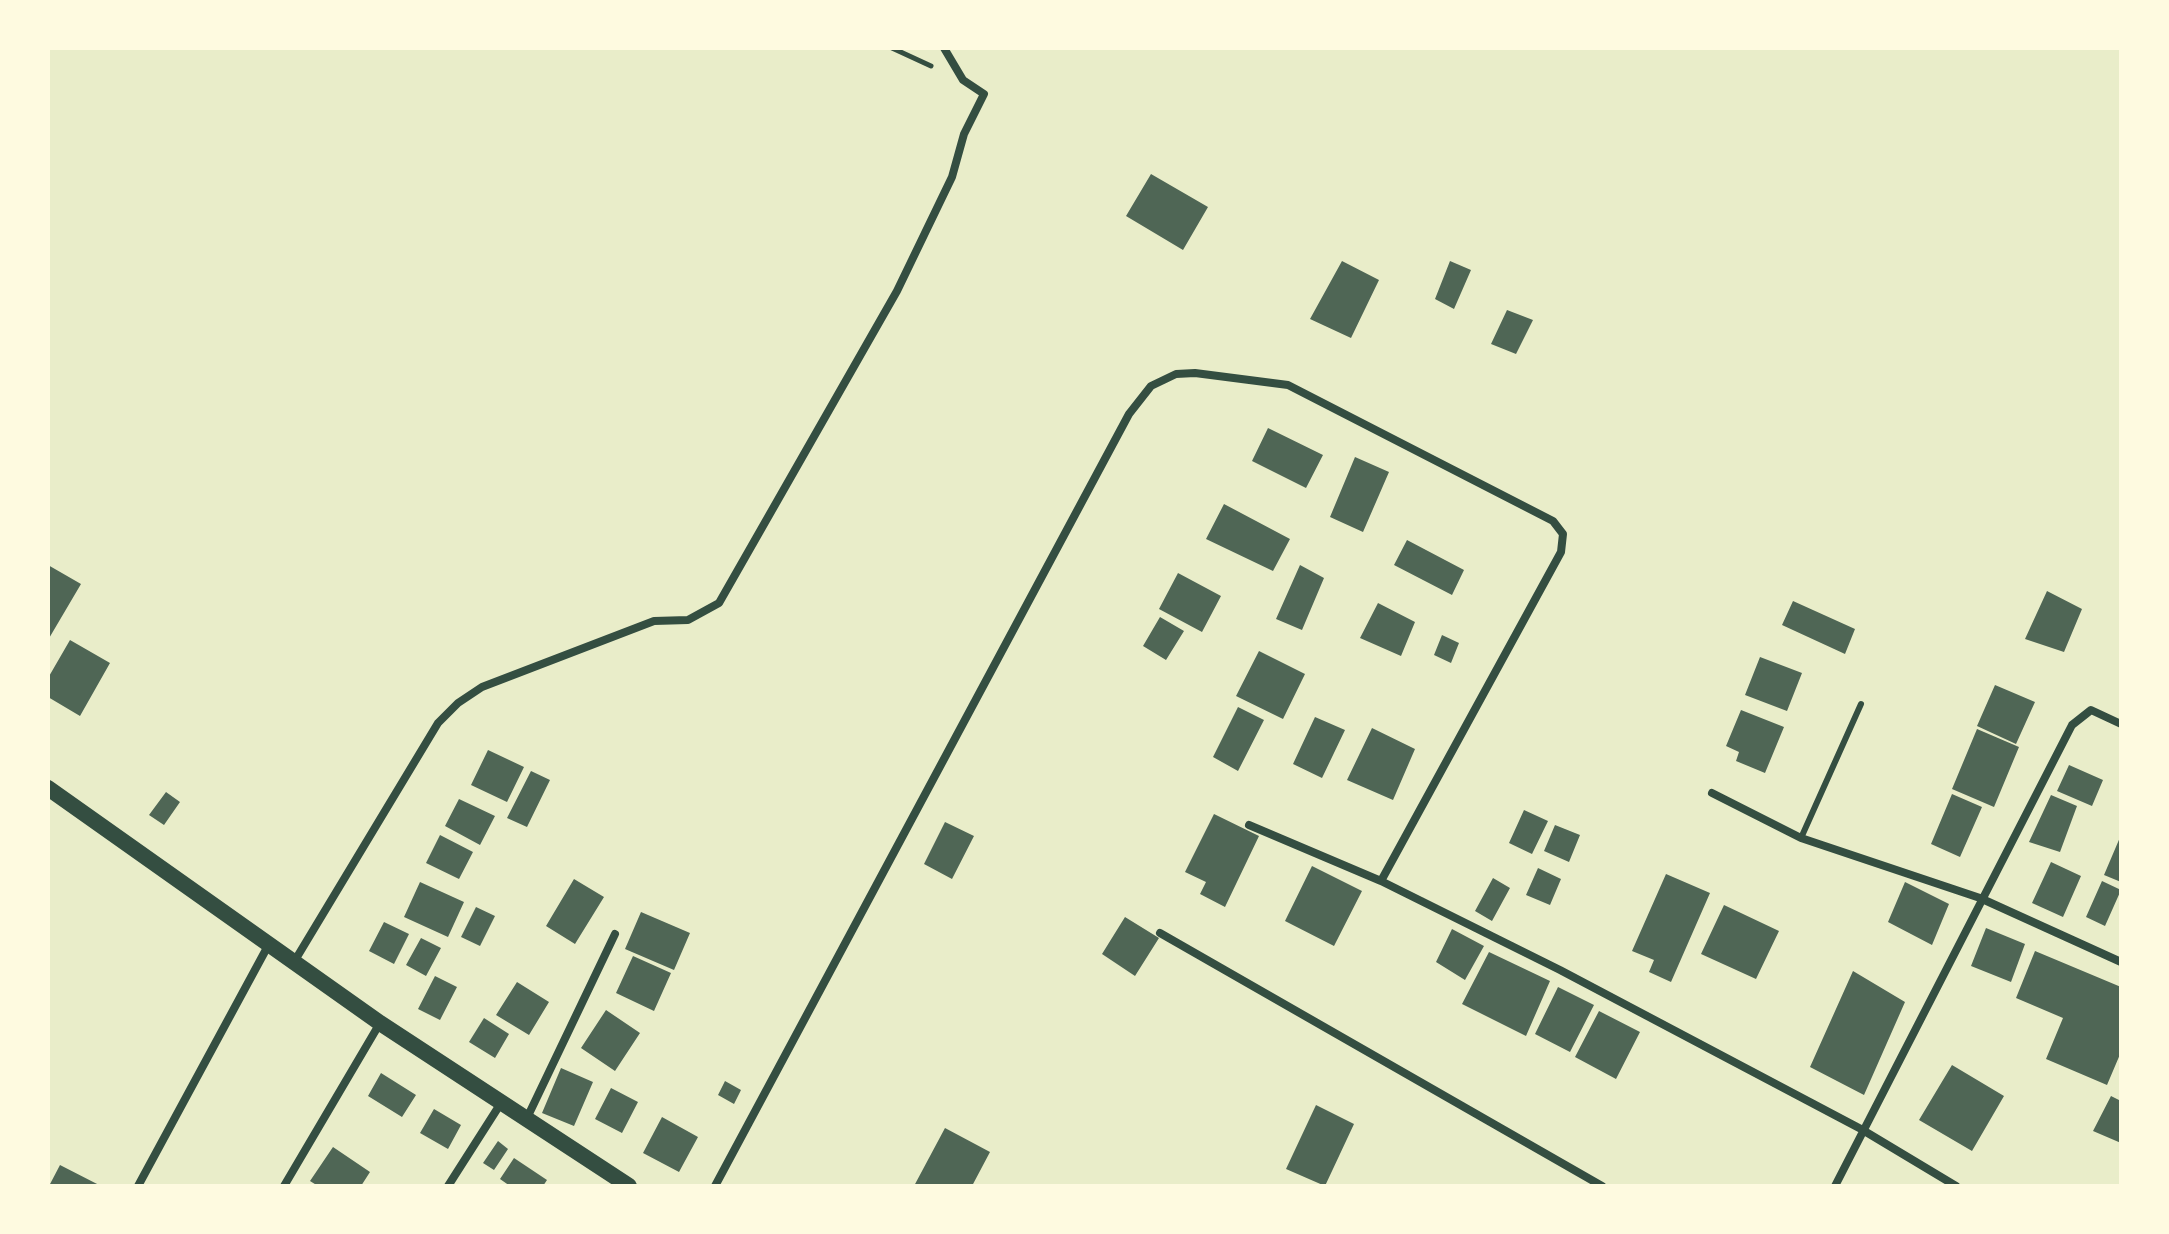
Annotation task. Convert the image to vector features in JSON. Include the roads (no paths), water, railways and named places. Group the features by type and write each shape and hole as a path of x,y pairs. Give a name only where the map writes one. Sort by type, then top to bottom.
{"main road":[{"path":"48,788 270,942 293,963 527,1118 620,1184"}],"street":[{"path":"293,963 438,723 458,703 482,687 654,621 688,620 719,603 897,291 952,177 964,134 984,94 963,80 944,48"},
{"path":"715,1186 1129,414 1151,386 1176,374 1195,373 1288,385 1553,521 1563,534 1561,552 1381,881"},
{"path":"1835,1186 1861,1129 2072,725 2091,710 2121,724"},
{"path":"1712,793 1801,838 1980,898 2121,962"},
{"path":"1249,825 1381,881 1560,970 1861,1129 1956,1186"},
{"path":"1160,933 1602,1186"},
{"path":"527,1118 615,934"},
{"path":"138,1186 270,942"},
{"path":"284,1186 380,1023"},
{"path":"448,1186 501,1103"}],"lane":[{"path":"1801,838 1861,704"}]}
